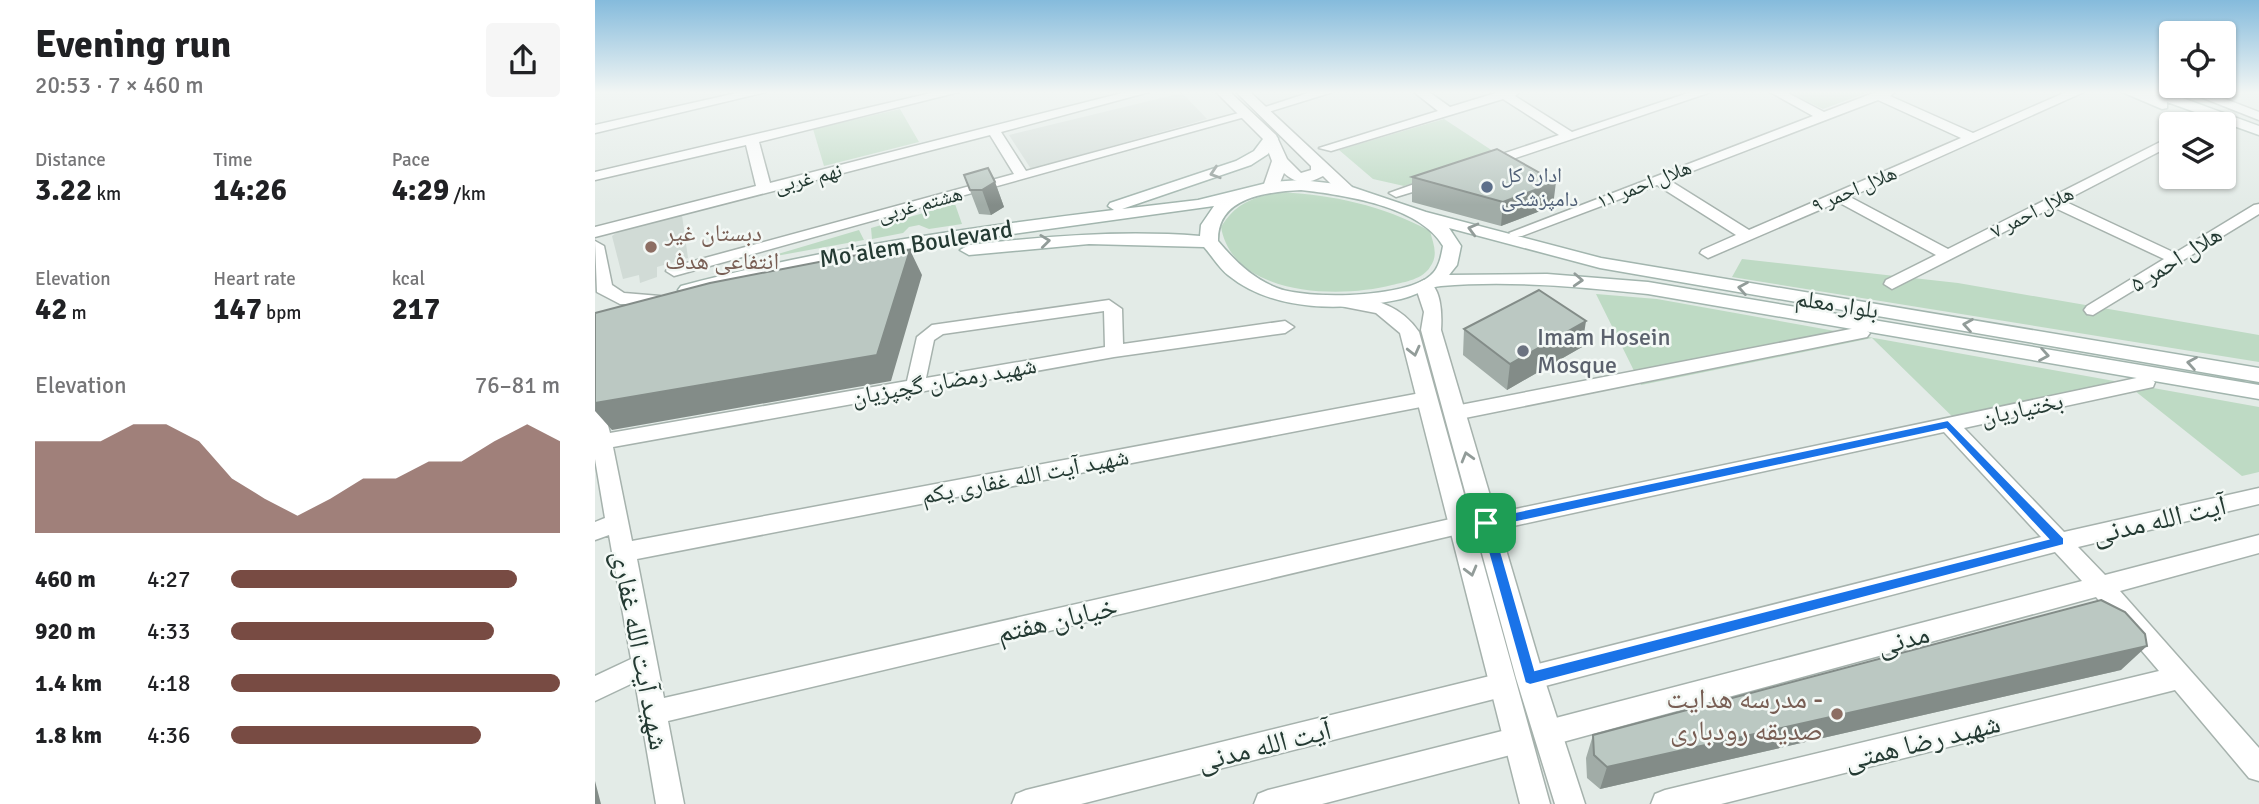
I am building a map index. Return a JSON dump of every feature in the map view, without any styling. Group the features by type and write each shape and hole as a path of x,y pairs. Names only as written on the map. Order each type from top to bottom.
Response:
{"main road":[{"path":"1262,130 1271,138 1280,161 1296,176 1306,179 1319,172 1323,155"},
{"path":"1288,130 1323,155 1346,190"},
{"path":"2236,132 2259,141"},
{"path":"1071,221 1241,164 1267,148 1271,138"},
{"path":"1271,187 1280,161"},
{"name":"Mo'alem Boulevard","path":"604,302 620,298 653,300 735,276 846,252 1158,210 1243,195 1271,187 1301,186 1346,190"},
{"name":"بلوار معلم","path":"1346,190 1420,215 1551,250 1652,273 2256,388"},
{"path":"1243,195 1221,208 1209,225 1209,243 1234,271 1270,292 1294,298 1368,304 1387,310 1401,319 1409,332 1501,685 1535,804"},
{"path":"1158,210 1190,221 1183,232 1167,238"},
{"path":"1420,215 1441,228 1452,246 1448,265 1430,283 1433,312 1431,330 1530,678 1570,804"},
{"name":"Mo'alem Boulevard","path":"633,319 738,287 842,265 1070,238 1167,238 1209,243"},
{"path":"595,246 604,302"},
{"path":"1547,279 1530,273 1524,261 1533,252 1551,250"},
{"name":"بلوار معلم","path":"1347,302 1400,294 1430,283 1547,279 1649,288 2256,388"},
{"path":"1401,319 1403,310 1414,306 1433,312"}],"street":[{"path":"595,176 796,130"},
{"path":"993,130 1022,176"},
{"name":"نهم غربی","path":"595,232 993,130"},
{"name":"هشتم غربی","path":"674,271 1193,130"},
{"path":"1323,155 1397,130"},
{"path":"1560,130 1571,137"},
{"path":"1471,169 1593,130"},
{"name":"هلال احمر ۱۱","path":"1517,233 1790,130"},
{"path":"1956,130 1973,138"},
{"name":"هلال احمر ۹","path":"1708,253 1992,130"},
{"path":"752,140 764,189"},
{"name":"هلال احمر ۷","path":"1892,284 2159,147"},
{"path":"1396,194 1445,177"},
{"path":"1657,179 1747,235"},
{"path":"1838,196 1947,255"},
{"path":"2051,201 2176,259"},
{"name":"هلال احمر ۵","path":"2093,310 2259,208"},
{"path":"915,386 926,337 938,329 1109,305 1113,309 1114,351"},
{"name":"شهید رمضان گچپزیان","path":"604,441 1114,351 1285,327"},
{"path":"1455,413 1861,332"},
{"name":"بختیاریان","path":"1486,523 2146,382"},
{"name":"شهید آیت الله غفاری یکم","path":"624,552 1426,399"},
{"name":"شهید آیت الله غفاری","path":"595,415 604,441 605,527 624,552 670,804"},
{"path":"1948,425 2101,586 2257,764"},
{"name":"آیت الله مدنی","path":"1530,678 2059,542 2259,496"},
{"name":"خیابان هفتم","path":"655,712 1459,526"},
{"name":"مدنی","path":"1548,733 2259,544"},
{"path":"595,689 646,664"},
{"name":"شهید رضا همتی","path":"1665,804 2180,677"},
{"name":"آیت الله مدنی","path":"1026,804 1501,685"},
{"path":"1268,804 1518,740"}],"shaded area":[{"path":"1032,130 1170,130 1031,169 1009,135"},
{"name":"دبستان غیر انتفاعی هدف","path":"682,215 688,258 657,267 657,277 640,283 639,275 623,279 612,236 622,229"}],"green space":[{"path":"813,130 912,130 919,142 824,166"},
{"path":"1408,130 1460,130 1499,155 1404,186 1373,179 1339,150"},
{"path":"1280,192 1357,203 1412,222 1430,231 1435,249 1433,262 1427,271 1413,279 1344,292 1291,287 1266,279 1245,267 1230,250 1221,227 1233,212 1246,202"},
{"path":"955,204 962,224 929,229 919,225 909,227 903,233 872,239 871,228"},
{"path":"859,230 864,240 776,256 707,275"},
{"path":"1742,259 1958,283 2259,335 2259,362 1732,277"},
{"path":"1596,294 1657,299 2259,407 2259,472 2242,476 2130,387 1963,427 1872,338 1641,385"}],"building":[{"path":"1497,149 1556,182 1503,202 1412,177"},
{"path":"988,168 995,182 982,190 970,190 964,175"},
{"path":"910,250 877,355 595,403 595,313 710,283 850,256"},
{"path":"1539,290 1586,321 1510,364 1464,329"},
{"path":"2101,600 2125,612 2145,634 2147,646 1607,767 1594,755 1593,735"}],"place":[{"name":"اداره کل دامپزشکی","path":"1487,187"},
{"name":"دبستان غیر انتفاعی هدف","path":"651,247"},
{"name":"Imam Hosein Mosque","path":"1523,351"},
{"name":"مدرسه هدایت - صدیقه رودباری","path":"1837,714"}],"route":[{"path":"1948,425 2059,542 1530,678 1486,523 1948,425"}]}
